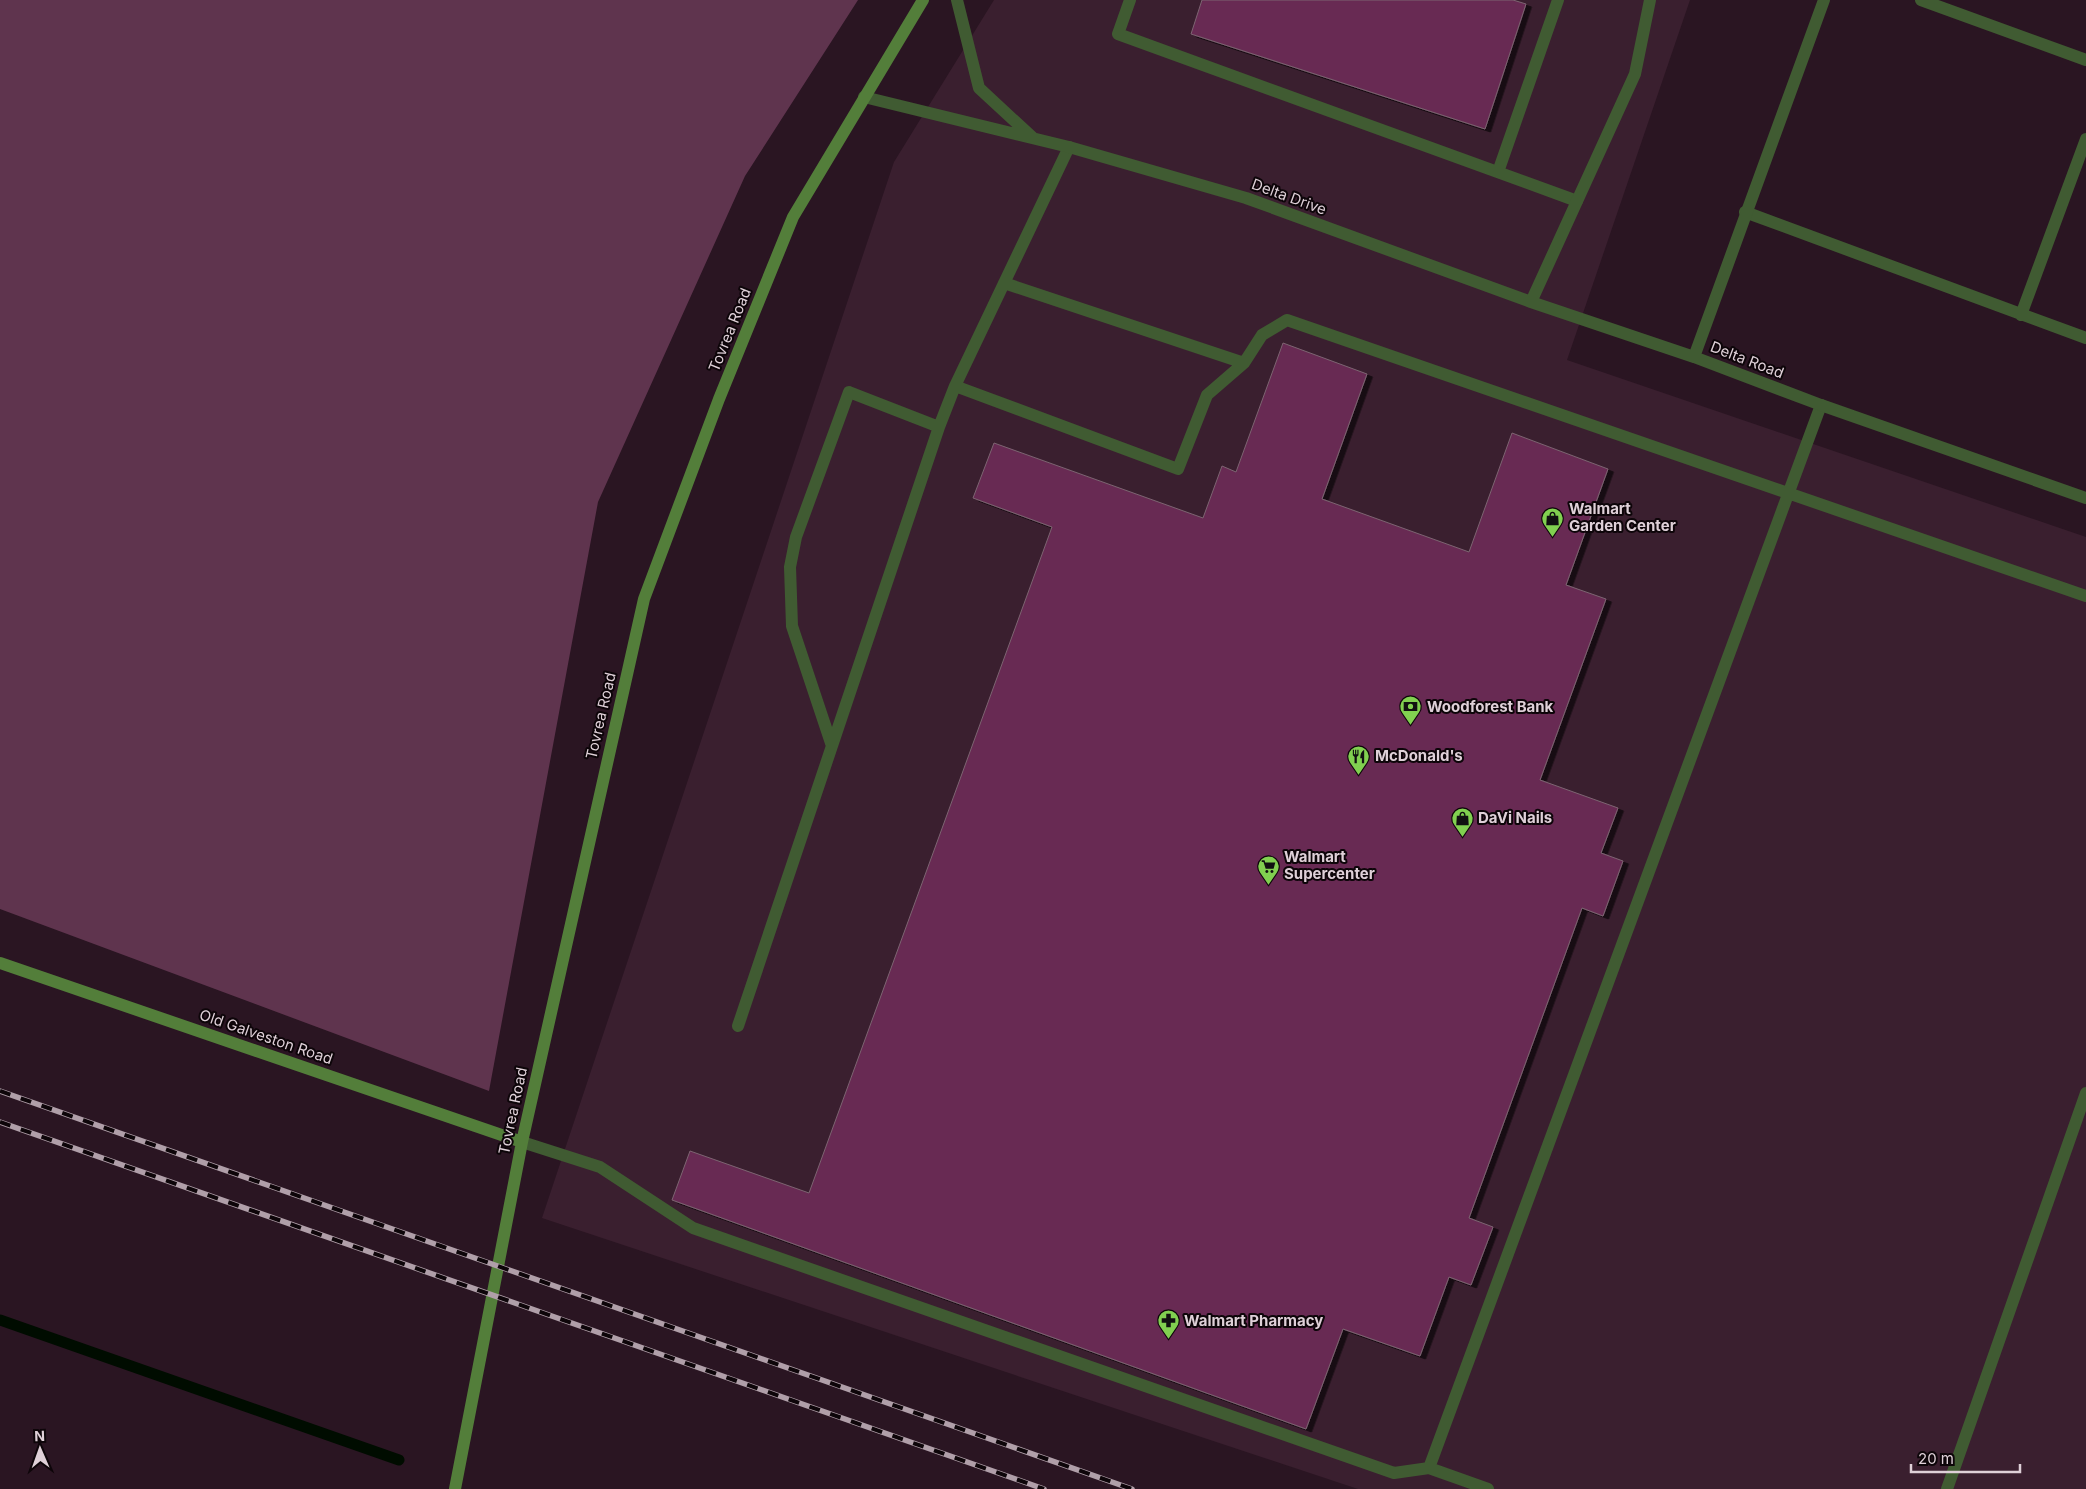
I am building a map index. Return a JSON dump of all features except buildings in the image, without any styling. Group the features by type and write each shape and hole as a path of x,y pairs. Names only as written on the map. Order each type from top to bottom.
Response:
{"street":[{"name":"Tovrea Road","path":"455,1489 522,1142 644,599 719,399 794,217 922,0"},
{"path":"957,0 979,88 1034,139"},
{"path":"1130,0 1118,34 1578,201"},
{"path":"1498,172 1558,0"},
{"path":"1532,302 1635,74 1650,0"},
{"path":"1921,0 2086,60"},
{"name":"Delta Road","path":"1826,1 1745,212 1694,357 1821,405 2086,498"},
{"name":"Delta Drive","path":"864,97 1069,148 1246,198 1532,302 1694,357"},
{"path":"2021,315 2086,139"},
{"path":"738,1026 939,427 955,386 1069,148"},
{"path":"1745,212 2086,338"},
{"path":"1004,283 1244,363"},
{"path":"955,386 1178,469 1208,395 1244,363 1262,335 1286,320 2086,596"},
{"path":"832,746 792,626 790,567 796,537 849,392 939,427"},
{"path":"1429,1468 1821,405"},
{"name":"Old Galveston Road","path":"0,963 522,1142"},
{"path":"1947,1489 2086,1092"},
{"path":"522,1142 600,1167 693,1228 1394,1473 1429,1468 1488,1489"}],"shaded area":[{"path":"0,0 858,0 745,176 598,502 489,1091 0,909"},
{"path":"994,0 1690,0 1567,360 2086,537 2086,1489 1358,1489 542,1218 894,162"}],"waterway":[{"path":"0,1320 399,1460"}],"railway":[{"path":"0,1091 1132,1489"},
{"path":"0,1122 1044,1489"}],"place":[{"name":"Walmart Garden Center","path":"1553,537"},
{"name":"Woodforest Bank","path":"1411,726"},
{"name":"McDonald's","path":"1359,775"},
{"name":"DaVi Nails","path":"1462,837"},
{"name":"Walmart Supercenter","path":"1268,885"},
{"name":"Walmart Pharmacy","path":"1168,1340"}]}
